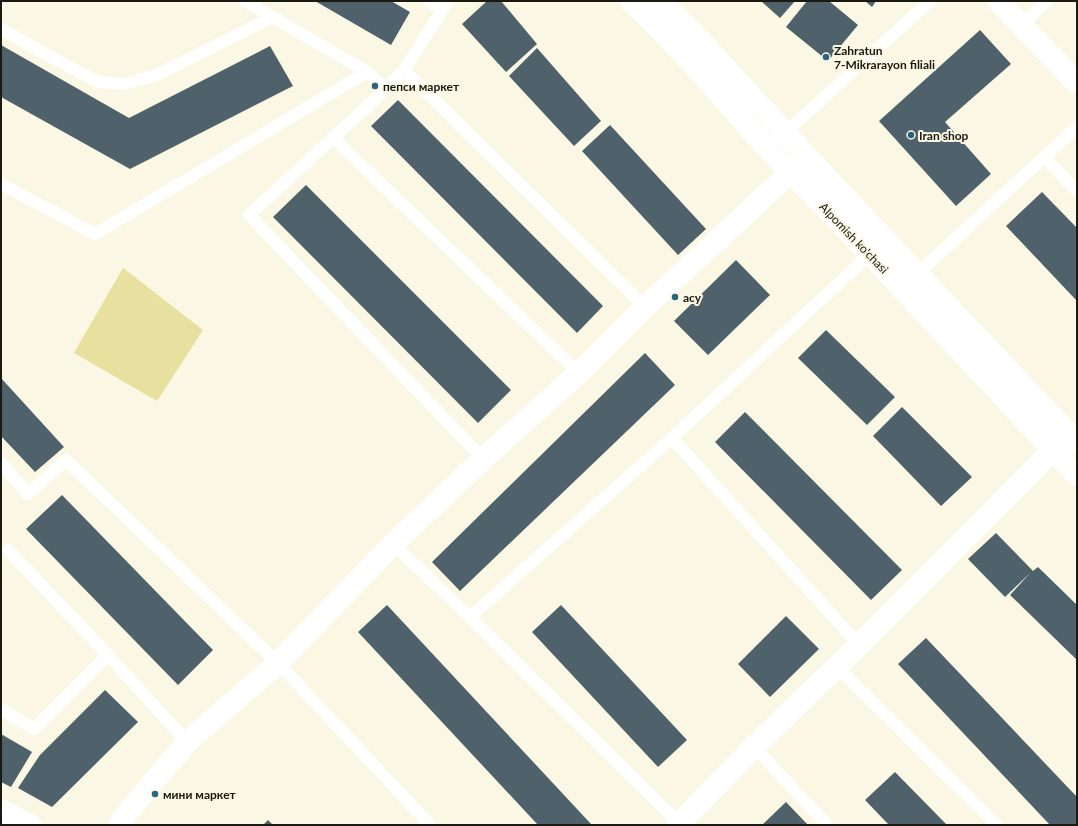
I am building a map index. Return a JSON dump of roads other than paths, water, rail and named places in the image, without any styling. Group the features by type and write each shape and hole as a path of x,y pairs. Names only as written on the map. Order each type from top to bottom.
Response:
{"street":[{"name":"Alpomish ko'chasi","path":"631,1 693,64 768,149 870,254 1077,474"},
{"path":"660,1 693,33 1070,436 1053,450 837,667 754,747 679,824"},
{"path":"998,1 1077,83"},
{"path":"119,825 128,812 187,742 278,663 393,544 483,459 579,373 645,307 791,172 809,158"},
{"path":"1,810 30,825"}],"lane":[{"path":"246,1 367,72 386,89"},
{"path":"429,1 445,5 404,70 386,89 333,138 248,214 483,459"},
{"path":"768,149 930,1"},
{"path":"1021,25 1047,1"},
{"path":"1,29 99,82 124,84 157,75 273,17"},
{"path":"404,70 645,307"},
{"path":"1,184 95,234 367,72"},
{"path":"917,274 1077,127"},
{"path":"333,138 579,373"},
{"path":"1044,157 1077,191"},
{"path":"470,617 672,438 870,254"},
{"path":"672,438 859,645"},
{"path":"1,463 28,494 66,460 278,663 430,825"},
{"path":"393,544 470,617 679,824"},
{"path":"8,550 108,655 187,742"},
{"path":"1,709 34,729 108,655"},
{"path":"837,667 996,825"},
{"path":"754,747 827,825"}],"place":[{"name":"Zahratun 7-Mikrarayon filiali","path":"826,57"},
{"name":"пепси маркет","path":"375,86"},
{"name":"Iran shop","path":"911,135"},
{"name":"асу","path":"675,297"},
{"name":"мини маркет","path":"155,794"}]}
